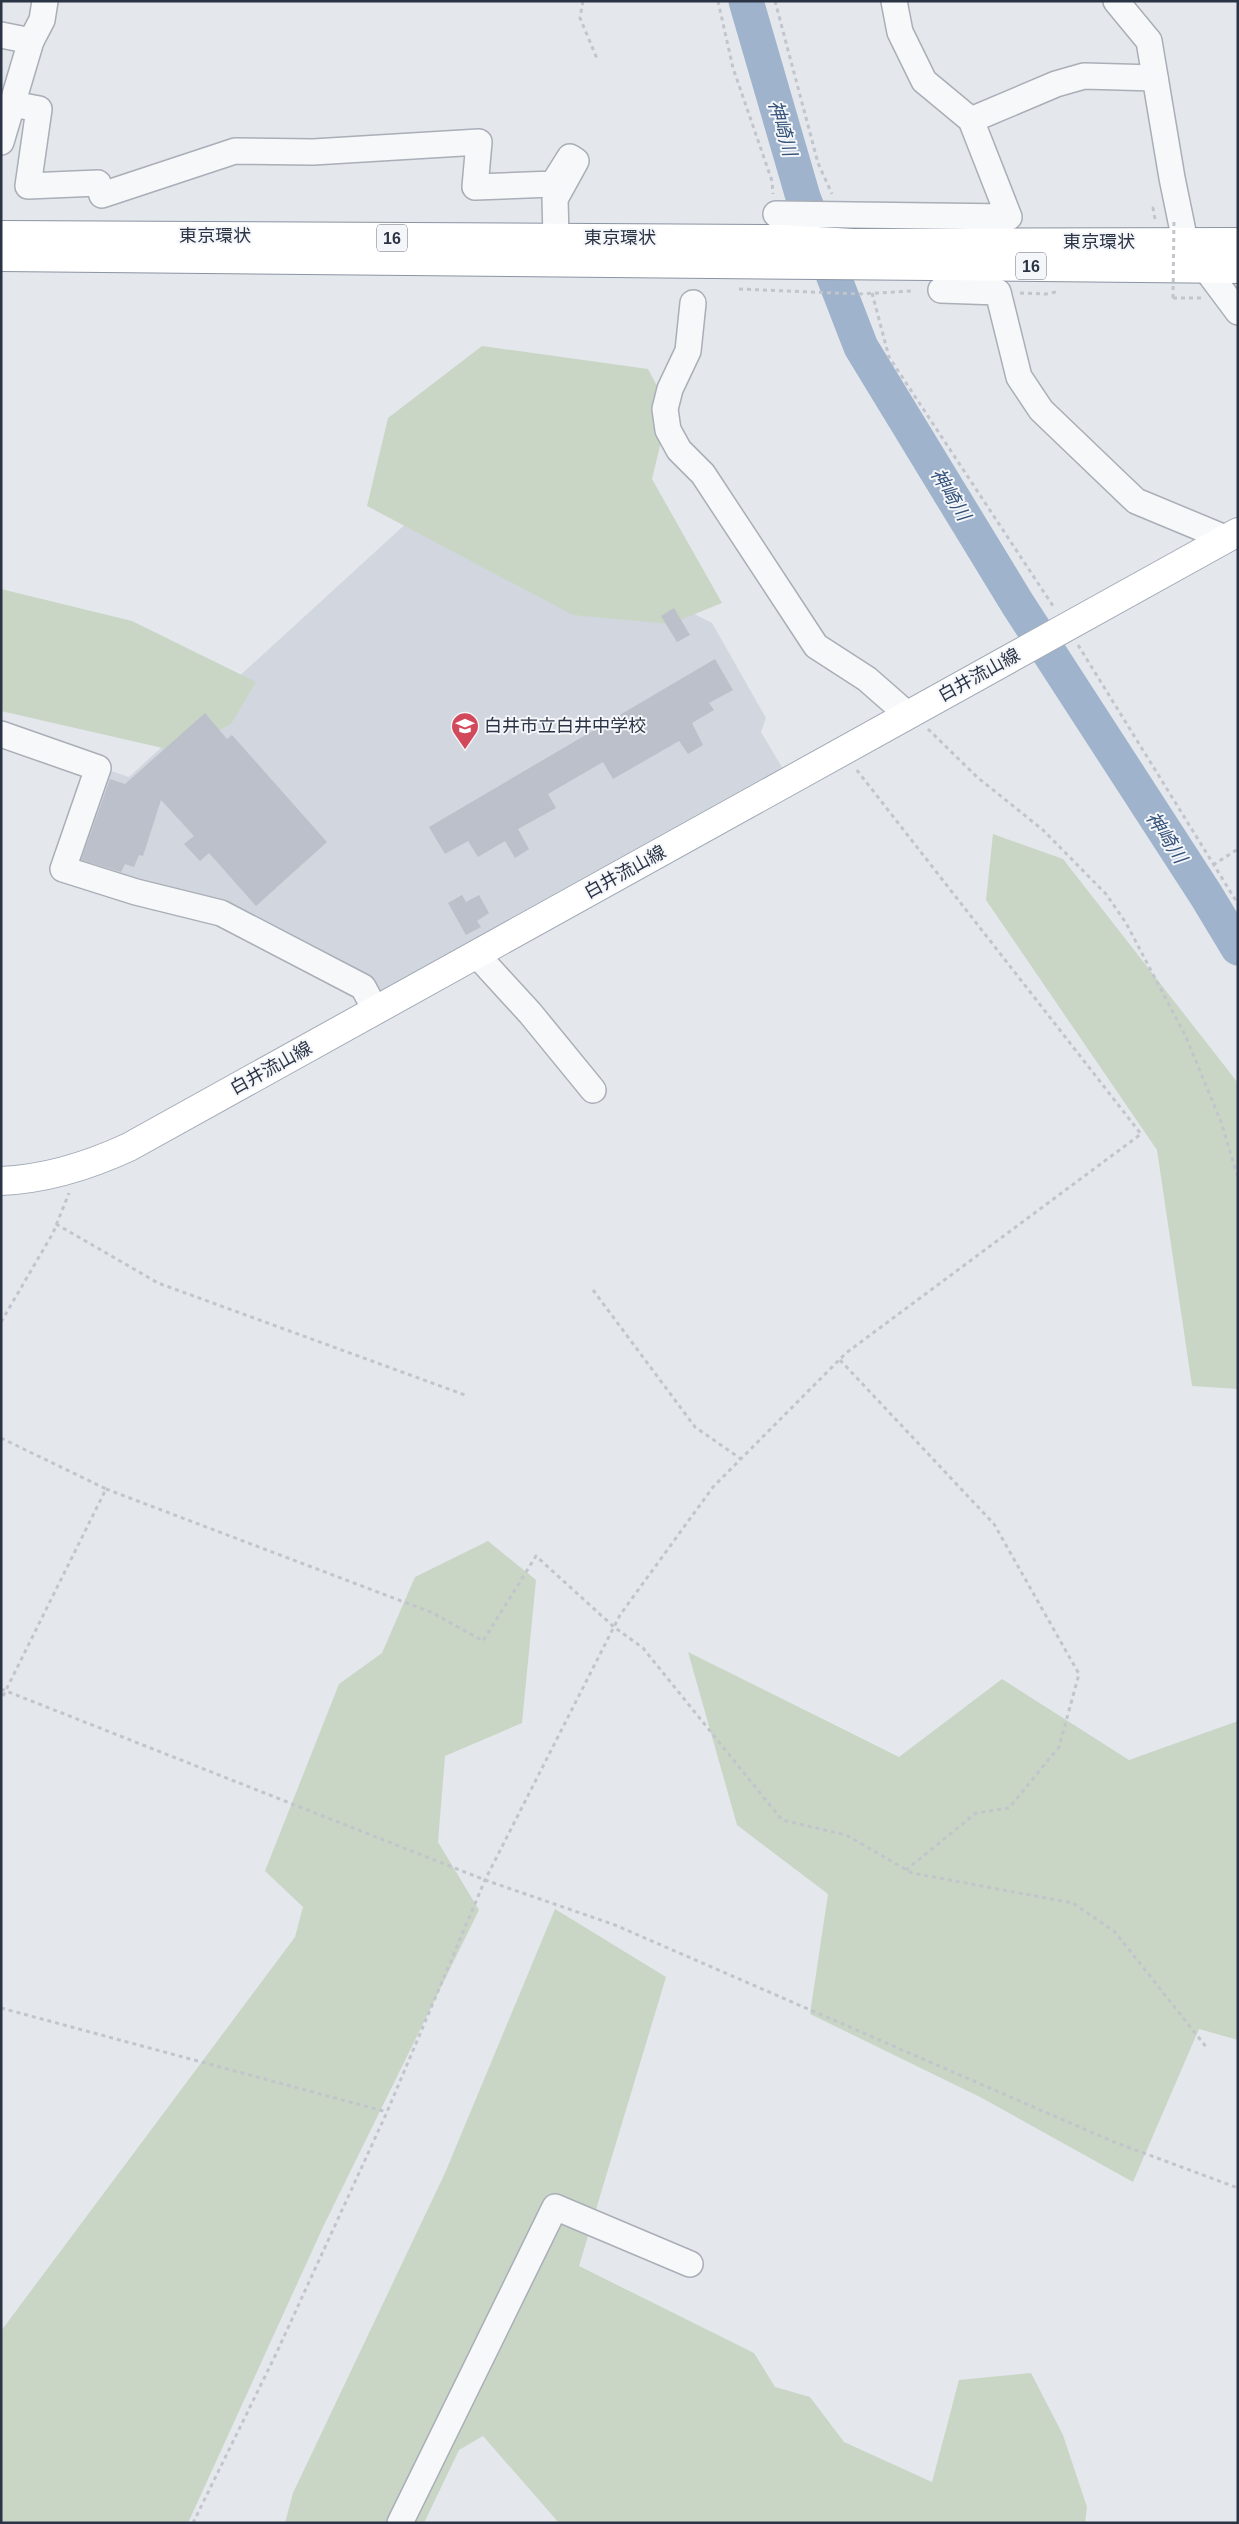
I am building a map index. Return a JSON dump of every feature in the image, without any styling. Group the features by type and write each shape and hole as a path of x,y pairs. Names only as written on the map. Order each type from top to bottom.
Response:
{"main road":[{"name":"東京環状","path":"855,254 1180,230 1238,242"},
{"name":"東京環状","path":"1,235 783,239 855,254 1238,269"},
{"name":"東京環状","path":"1,257 783,239"},
{"name":"白井流山線","path":"1,1181 26,1180 80,1167 129,1147 842,750 1233,535"}],"street":[{"path":"1,142 31,41 42,20 45,1"},
{"path":"783,239 841,215 1009,217 971,120 924,81 900,32 894,1"},
{"path":"1116,1 1149,41 1180,230 1204,269 1238,312"},
{"path":"1,35 31,41"},
{"path":"971,120 1056,84 1084,76 1155,78"},
{"path":"12,104 39,109 28,186 98,183 102,195 235,151 313,152 479,142 475,187 553,184 570,157 576,162 556,199 556,238"},
{"path":"941,290 998,292 1019,377 1041,410 1136,501 1233,535"},
{"path":"693,303 688,351 670,389 665,409 668,430 680,450 703,474 816,646 867,679 909,714"},
{"path":"1,734 98,768 63,869 136,892 221,912 363,987 376,1010"},
{"path":"476,954 530,1013 593,1090"},
{"path":"400,2523 555,2206 690,2264"}],"path":[{"path":"583,1 580,18 598,61"},
{"path":"718,1 733,68 772,181 783,239"},
{"path":"775,1 818,162 841,215"},
{"path":"1180,230 1173,298 1202,298"},
{"path":"804,293 872,294 941,290"},
{"path":"872,294 889,356 1066,626 1238,904"},
{"path":"909,714 977,777 1043,830 1106,894 1126,923 1186,1037 1221,1122 1238,1178"},
{"path":"193,2523 276,2354 387,2112 485,1880 620,1615 713,1487 840,1360 1141,1134 842,750"},
{"path":"1213,865 1238,849"},
{"path":"1,1322 56,1224 80,1167"},
{"path":"56,1224 158,1283 465,1395"},
{"path":"593,1290 695,1427 741,1459"},
{"path":"840,1360 994,1524 1079,1674 1059,1746 1009,1808 976,1813 906,1870"},
{"path":"1,1438 106,1489 433,1614 483,1641 536,1556 614,1627 643,1648 782,1820 846,1835 912,1873 1073,1903 1115,1932 1208,2048"},
{"path":"1,1700 106,1489"},
{"path":"1,1689 485,1880 615,1925 1114,2142 1238,2188"},
{"path":"1,2008 387,2112"}],"shaded area":[{"name":"白井市立白井中学校","path":"446,487 712,623 766,718 761,732 783,769 377,994 368,983 71,864 105,769 129,777"}],"green space":[{"path":"482,346 648,369 669,409 652,479 722,603 670,624 573,615 367,506 388,418"},
{"path":"1,589 132,621 256,682 231,724 180,752 1,711"},
{"path":"993,834 1063,859 1238,1083 1238,1389 1192,1386 1157,1150 986,900"},
{"path":"488,1541 536,1580 522,1723 445,1756 438,1842 479,1910 323,2227 188,2523 1,2523 1,2331 295,1937 303,1907 265,1871 339,1684 382,1653 415,1577"},
{"path":"688,1652 899,1757 1002,1679 1129,1760 1238,1721 1238,2040 1199,2029 1133,2182 980,2097 810,2014 828,1894 737,1825"},
{"path":"555,1909 666,1977 579,2266 754,2353 775,2387 810,2397 844,2442 932,2482 959,2380 1031,2373 1063,2435 1087,2507 1085,2523 559,2523 483,2436 459,2450 424,2523 285,2523 293,2493 445,2173"}],"building":[{"path":"674,608 690,635 677,642 661,616"},
{"path":"715,659 733,690 709,703 714,710 692,723 703,745 688,754 679,741 613,779 603,762 548,794 556,808 518,829 529,849 515,858 505,841 478,857 468,841 445,854 429,827"},
{"path":"205,713 227,739 232,735 327,842 256,906 209,853 200,861 184,844 194,836 161,800 143,856 139,855 134,867 125,864 121,872 81,860 110,779 125,784"},
{"path":"462,895 466,902 479,895 489,913 477,921 481,927 466,935 448,903"}],"waterway":[{"name":"神崎川","path":"746,1 803,197 861,347 1017,603 1206,895 1238,948"}],"place":[{"name":"白井市立白井中学校","path":"465,750"}]}
